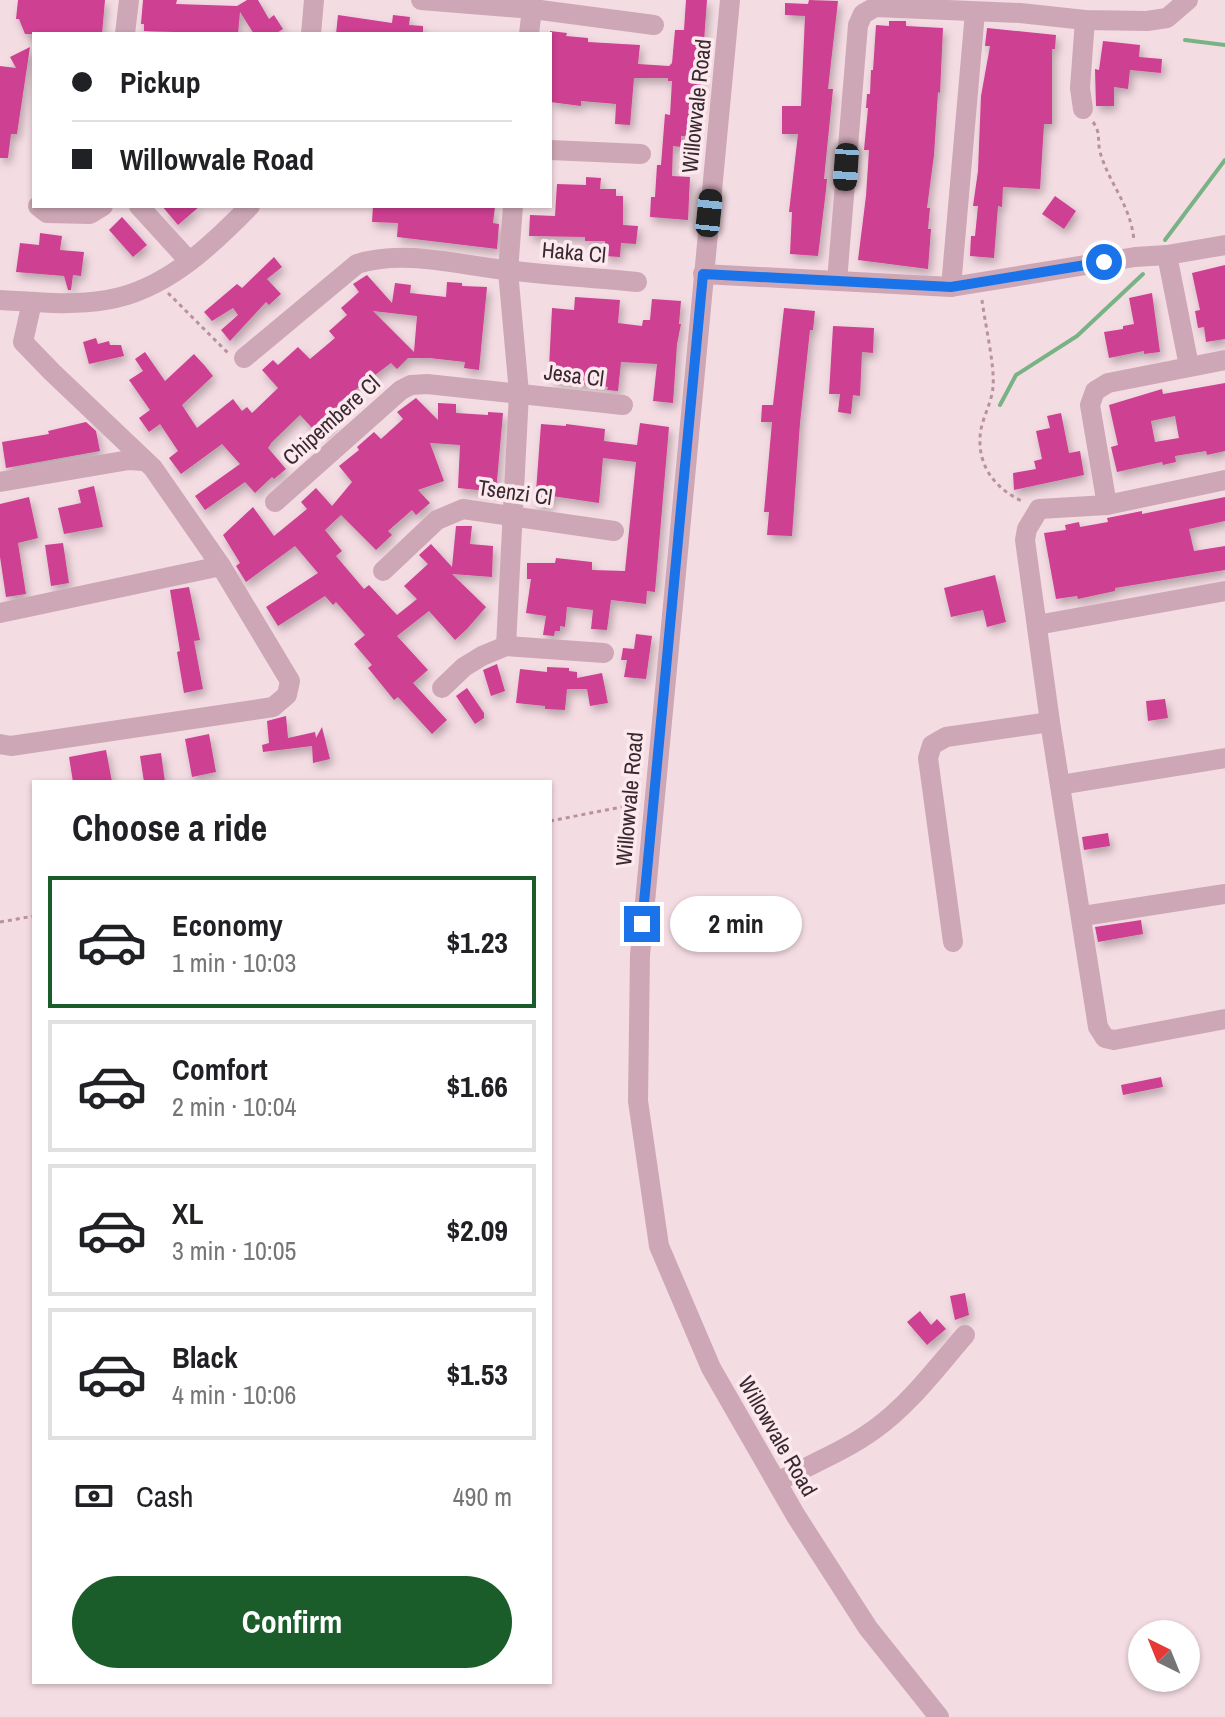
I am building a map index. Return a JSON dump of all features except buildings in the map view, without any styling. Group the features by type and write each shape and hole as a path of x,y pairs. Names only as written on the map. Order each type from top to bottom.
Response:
{"street":[{"path":"125,32 129,0"},
{"path":"311,32 314,0"},
{"path":"421,0 533,5 654,25"},
{"name":"Willowvale Road","path":"730,0 640,955 638,1101 659,1246 711,1368 848,1599 939,1717"},
{"path":"837,281 858,25 863,14 875,7 975,12 1021,7 1085,20 1147,21 1167,18 1188,0"},
{"path":"529,32 533,5"},
{"path":"951,287 975,12"},
{"path":"1083,109 1080,88 1085,20"},
{"path":"552,150 641,154"},
{"path":"41,208 47,213 90,214 100,208"},
{"path":"141,208 189,261"},
{"path":"0,300 59,303 107,300 147,288 189,261 248,208"},
{"path":"506,646 519,393 508,271 513,208"},
{"path":"703,274 951,287 1225,245"},
{"path":"1167,255 1189,366"},
{"name":"Haka Cl","path":"244,358 357,264 393,257 637,282"},
{"path":"0,744 11,746 273,707 287,695 290,681 221,566 153,468 23,342 32,302"},
{"path":"1107,505 1090,405 1095,391 1108,383 1225,360"},
{"name":"Chipembere Cl","path":"275,502 401,390 411,385 519,393"},
{"name":"Jesa Cl","path":"519,393 623,405"},
{"path":"0,482 129,460 143,461"},
{"path":"1225,480 1107,505 1039,509 1027,529 1025,540 1098,1027 1105,1038 1114,1040 1225,1019"},
{"name":"Tsenzi Cl","path":"383,571 437,520 463,509 614,531"},
{"path":"0,613 221,566"},
{"path":"1037,625 1225,591"},
{"path":"442,688 473,662 506,646 604,653"},
{"path":"953,942 928,758 932,745 946,737 1050,722"},
{"path":"1060,785 1225,758"},
{"path":"1083,916 1225,894"},
{"path":"777,1482 858,1441 877,1427 907,1400 965,1335"}],"path":[{"path":"1083,109 1100,131 1100,150 1132,220 1135,257"},
{"path":"157,282 229,354 244,358"},
{"path":"979,283 993,387 980,431 982,460 989,477 1006,494 1039,509"},
{"path":"552,821 653,802"},
{"path":"0,922 32,916"}],"waterway":[{"path":"1185,40 1225,45"},
{"path":"1165,240 1225,160"},
{"path":"1000,405 1016,375 1077,336 1143,274"}],"route":[{"path":"642,924 703,274 951,287 1104,262"}]}
